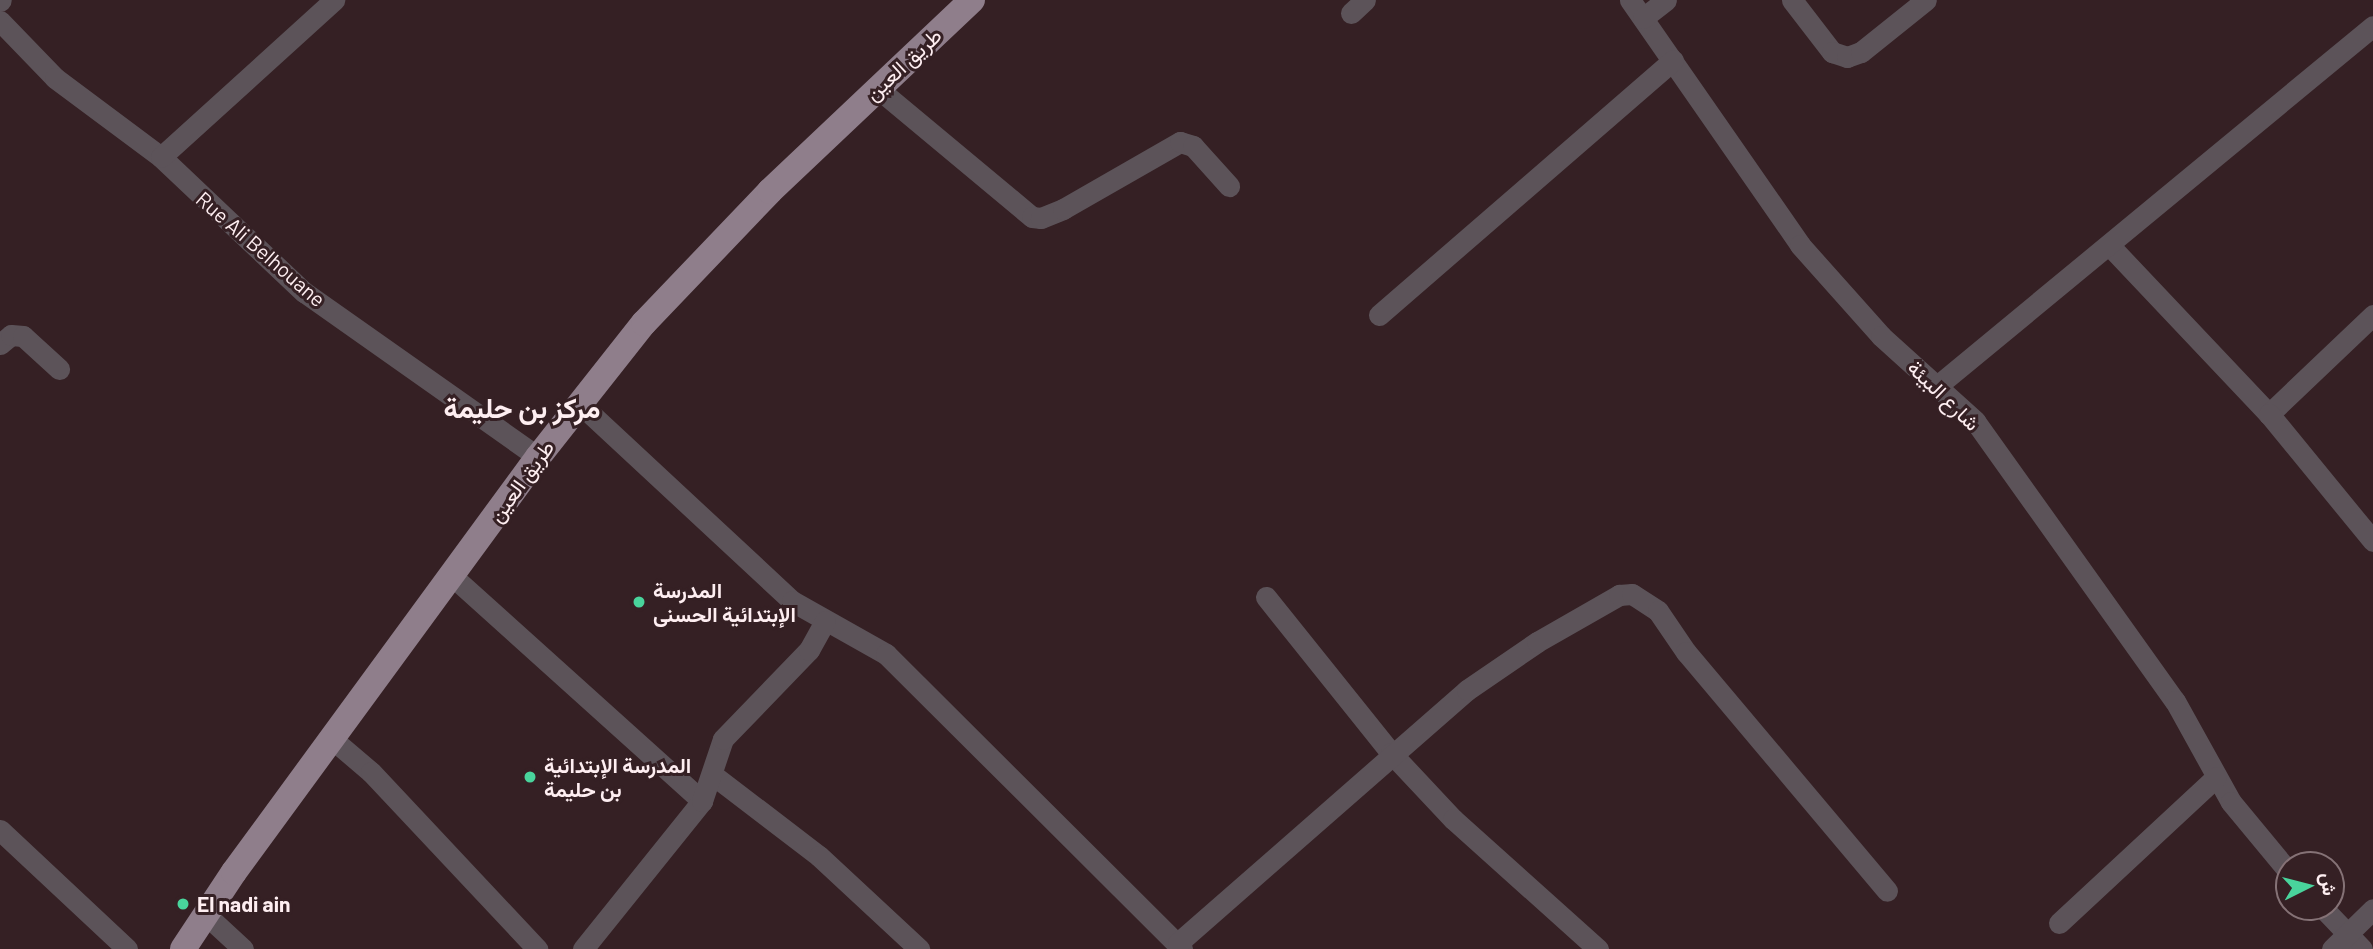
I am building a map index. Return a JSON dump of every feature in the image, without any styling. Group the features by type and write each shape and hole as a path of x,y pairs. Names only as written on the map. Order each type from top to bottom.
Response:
{"main road":[{"name":"طريق العين","path":"183,949 204,913 579,403 700,261 876,87 972,0"}],"street":[{"path":"161,157 334,0"},
{"name":"شارع البيئة","path":"1630,0 1800,245 1881,336 1975,421 2175,701 2216,777 2275,854"},
{"path":"1643,18 1666,0"},
{"path":"1792,0 1832,52 1847,57 1861,52 1926,0"},
{"name":"Rue Ali Belhouane","path":"0,21 55,78 161,157 223,221 304,292 538,457"},
{"path":"1937,386 2373,26"},
{"path":"1378,314 1673,60"},
{"path":"876,87 1032,217 1041,218 1063,209 1180,142 1193,146 1229,186"},
{"path":"2109,245 2269,414 2373,541"},
{"path":"2269,414 2373,315"},
{"path":"0,344 11,335 23,336 59,369"},
{"path":"579,403 734,550 792,601 886,654 1180,946 1391,753 1510,660 1619,595 1632,594 1658,611 1686,652 1887,891"},
{"path":"451,575 702,801"},
{"path":"1266,597 1391,753 1453,819 1598,949"},
{"path":"583,949 702,801 723,739 809,650 825,621"},
{"path":"331,738 371,772 537,949"},
{"path":"713,775 819,856 919,949"},
{"path":"2059,923 2216,777"},
{"path":"2,836 127,949"},
{"path":"2332,949 2346,932 2373,909"},
{"path":"204,913 243,949"},
{"path":"2335,921 2362,949"}],"place":[{"name":"المدرسة الإبتدائية الحسنى","path":"639,602"},
{"name":"المدرسة الإبتدائية بن حليمة","path":"530,777"},
{"name":"El nadi ain","path":"183,904"}],"district":[{"name":"مركز بن حليمة","path":"522,407"}]}
